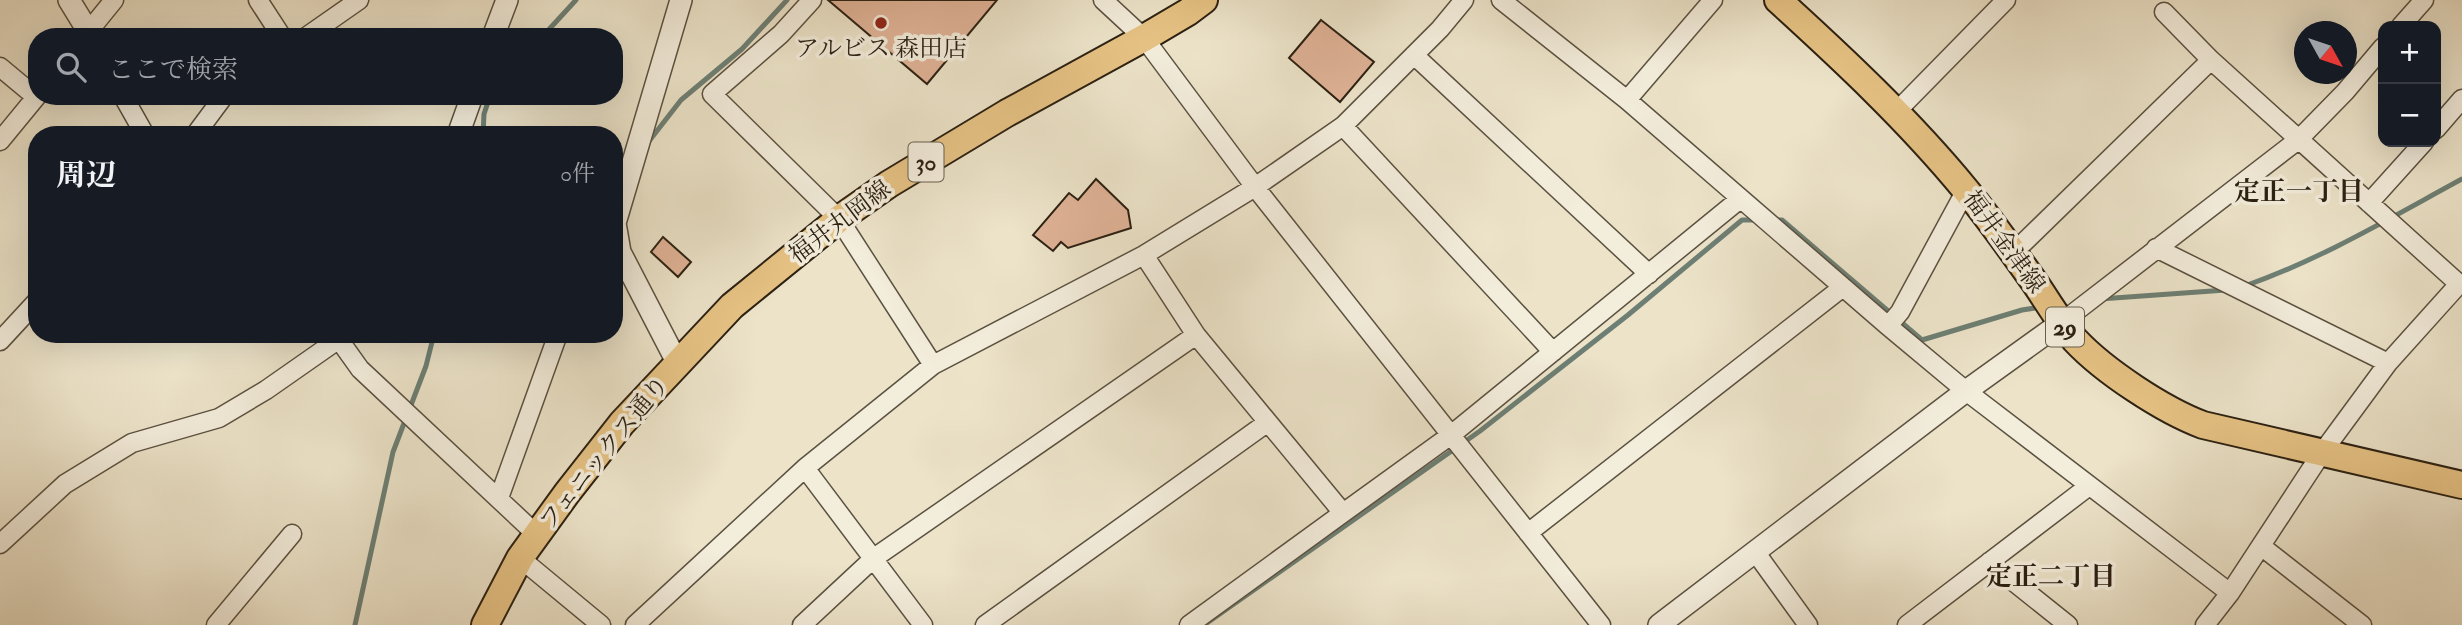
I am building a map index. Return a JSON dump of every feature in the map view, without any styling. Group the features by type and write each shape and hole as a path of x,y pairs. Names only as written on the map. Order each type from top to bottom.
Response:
{"main road":[{"name":"福井丸岡線","path":"678,364 732,306 839,219 889,184 1007,113 1144,38 1204,0"},
{"name":"福井金津線","path":"1778,0 1896,112 1966,190 2075,340 2167,410 2203,425 2321,454 2460,482"},
{"name":"フェニックス通り","path":"485,625 520,558 537,535 622,423 678,364"}],"street":[{"path":"69,0 84,28"},
{"path":"93,28 114,0"},
{"path":"258,0 276,28"},
{"path":"319,28 359,0"},
{"path":"496,28 507,0"},
{"name":"フェニックス通り","path":"623,196 681,0"},
{"path":"812,0 781,34 712,94 839,219 933,365"},
{"path":"1103,0 1144,38 1255,187 1601,625"},
{"path":"635,625 805,468 933,365 1144,255 1255,187 1343,127 1464,0"},
{"path":"1501,0 1627,100 1966,391 2230,593"},
{"path":"1627,100 1713,0"},
{"path":"1896,112 2006,0"},
{"path":"2405,21 2424,0"},
{"path":"2164,12 2211,60 2298,140 2461,283 2388,363 2321,454 2262,546 2205,625"},
{"path":"1659,625 1966,391 2062,322 2298,140 2345,92 2378,53"},
{"path":"1413,55 1649,274"},
{"path":"2013,253 2211,60"},
{"path":"0,67 28,90"},
{"path":"2441,123 2462,99"},
{"path":"0,141 30,105"},
{"path":"128,105 140,126"},
{"path":"202,126 217,105"},
{"path":"461,126 469,105"},
{"path":"1343,127 1553,352"},
{"path":"2369,203 2419,147"},
{"path":"1888,326 1900,312 1966,190"},
{"path":"1189,625 1210,619 1343,513 1451,435 1740,199"},
{"path":"2156,248 2388,363"},
{"path":"1144,255 1196,335 1343,513"},
{"name":"フェニックス通り","path":"623,264 678,364"},
{"path":"1528,533 1843,287"},
{"path":"0,341 28,311"},
{"path":"802,625 874,558 1196,335"},
{"path":"0,544 65,484 132,443 219,418 265,390 329,343"},
{"path":"341,343 360,369 537,535"},
{"path":"499,498 555,343"},
{"path":"985,625 1268,422"},
{"path":"805,468 923,625"},
{"path":"1907,625 2089,486"},
{"path":"216,625 292,534"},
{"path":"2262,546 2362,625"},
{"path":"1756,553 1808,625"},
{"path":"520,558 601,625"},
{"path":"1989,562 2068,625"}],"building":[{"path":"828,0 997,0 927,84"},
{"path":"1321,20 1374,62 1340,102 1289,58"},
{"path":"1096,179 1128,210 1131,228 1068,248 1061,242 1053,251 1033,235 1069,193 1078,200"},
{"path":"663,237 691,262 678,277 651,252"}],"waterway":[{"path":"550,28 576,0"},
{"path":"646,145 681,100 742,49 787,0"},
{"path":"483,126 487,105"},
{"path":"623,160 627,158"},
{"path":"2242,287 2327,251 2462,179"},
{"path":"1204,625 1480,431 1628,315 1742,220 1758,220"},
{"path":"1772,220 1782,220 1922,340 2022,310 2041,307"},
{"path":"2100,299 2226,290"},
{"path":"355,625 393,452 426,366 432,343"}],"place":[{"name":"アルビス 森田店","path":"881,23"}],"district":[{"name":"定正一丁目","path":"2299,192"},
{"name":"定正二丁目","path":"2051,577"}]}
